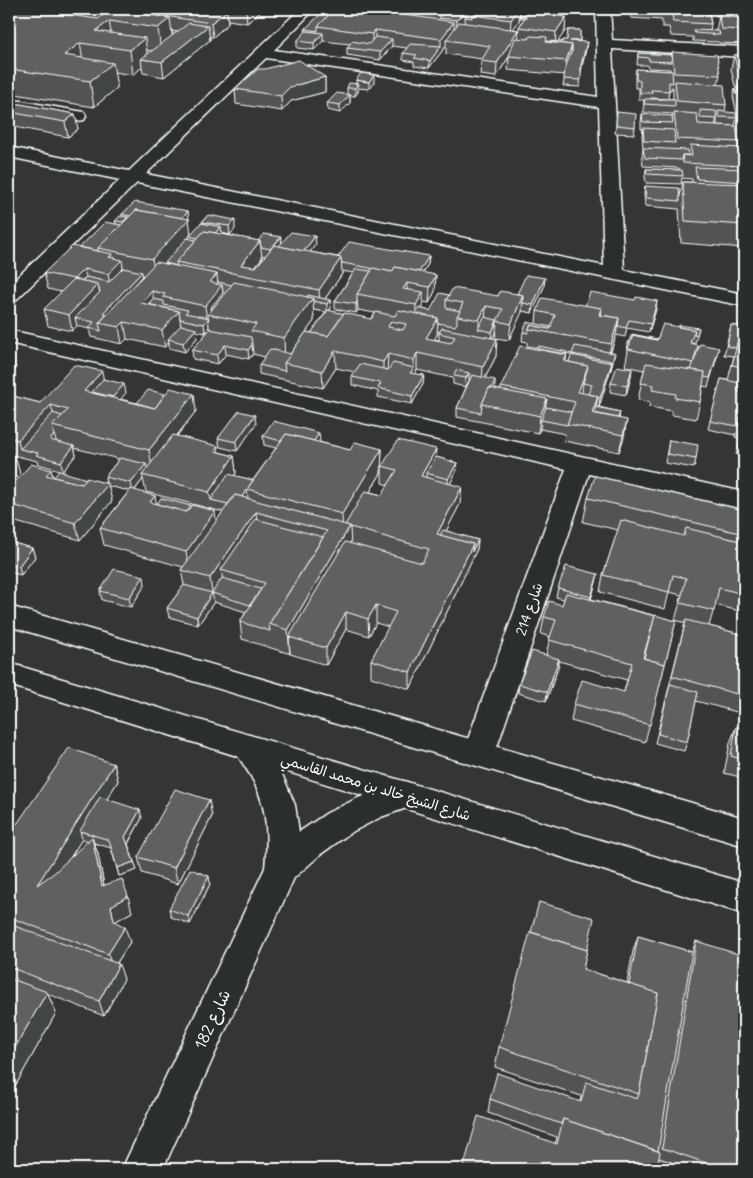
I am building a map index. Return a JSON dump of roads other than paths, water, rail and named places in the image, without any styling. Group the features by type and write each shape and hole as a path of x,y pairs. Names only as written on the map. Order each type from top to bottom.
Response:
{"street":[{"path":"9,296 308,9"},
{"path":"598,9 604,9 614,274"},
{"path":"605,44 744,52"},
{"path":"262,53 607,103"},
{"path":"9,104 78,116"},
{"path":"9,152 744,300"},
{"path":"9,337 744,501"},
{"name":"214 شارع","path":"479,754 580,464"},
{"path":"9,616 744,832"},
{"name":"شارع الشيخ خالد بن محمد القاسمي","path":"9,674 744,899"},
{"name":"شارع 182","path":"249,748 272,782 279,802 284,845 282,868"},
{"name":"شارع 182","path":"142,1169 282,868 298,851 337,822 381,802 404,795"}]}
